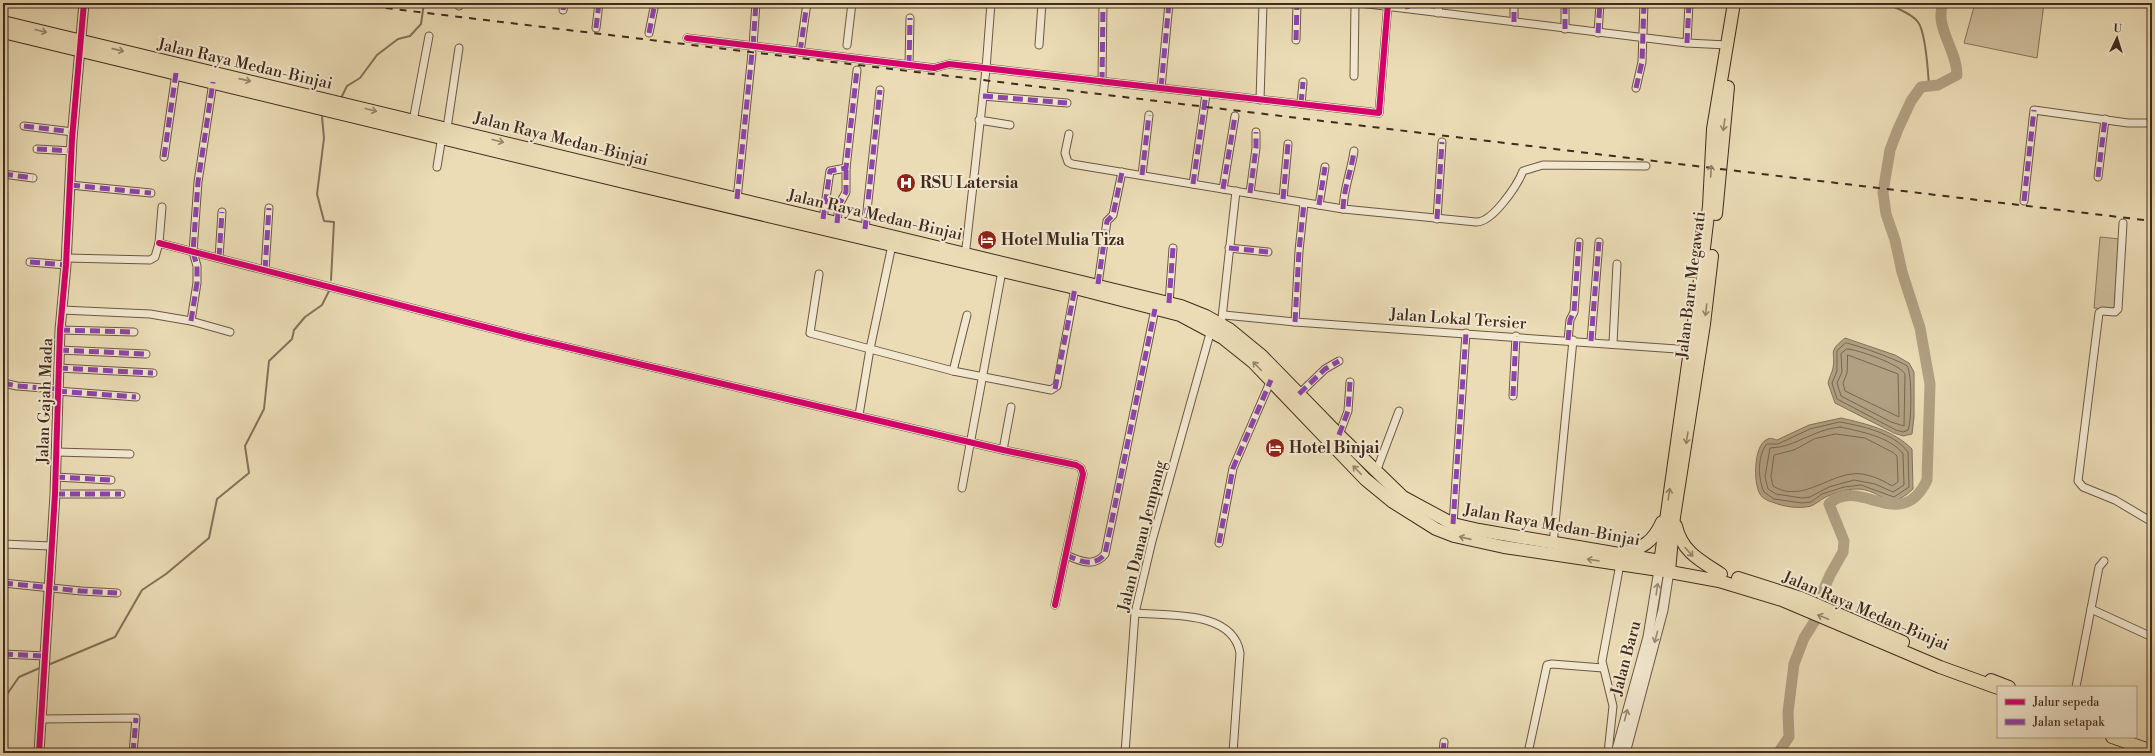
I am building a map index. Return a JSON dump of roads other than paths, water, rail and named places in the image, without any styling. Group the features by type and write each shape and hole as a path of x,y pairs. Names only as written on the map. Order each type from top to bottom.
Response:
{"main road":[{"name":"Jalan Baru Megawati","path":"1694,346 1709,206 1714,129 1734,3"},
{"name":"Jalan Baru Megawati","path":"1665,566 1670,515 1721,168 1722,139 1728,89 1741,3"},
{"name":"Jalan Raya Medan-Binjai","path":"3,22 176,73 444,132 865,229 965,257 1002,270 1180,315 1218,323 1253,362 1365,479 1393,502 1436,529 1454,536 1504,548 1621,559"},
{"name":"Jalan Raya Medan-Binjai","path":"3,32 80,45 414,121 444,132 628,183 892,245 965,257 1098,284 1169,303 1206,316 1230,329 1262,356 1339,435 1403,497 1453,524 1621,559 1721,574 1762,585 1800,603 2007,686"},
{"path":"1621,559 1651,540 1670,515"},
{"path":"1670,515 1678,536 1687,550 1694,557 1721,574"},
{"name":"Jalan Raya Medan-Binjai","path":"1665,566 1800,603"},
{"name":"Jalan Raya Medan-Binjai","path":"1849,622 1940,667 1997,688"},
{"path":"2115,738 2152,751"},
{"path":"2129,738 2152,746"}],"street":[{"name":"Jalan Gajah Mada","path":"38,753 55,494 60,330 66,262 73,132 84,3"},
{"path":"596,28 599,3"},
{"path":"649,33 654,3"},
{"path":"737,199 753,50 756,3"},
{"path":"800,52 807,3"},
{"path":"847,45 852,3"},
{"path":"965,257 979,120 986,69 991,3"},
{"path":"1039,45 1042,3"},
{"path":"1102,82 1103,3"},
{"path":"1161,88 1169,3"},
{"path":"1260,100 1263,3"},
{"path":"1296,40 1297,3"},
{"path":"1354,76 1355,3"},
{"path":"1360,3 1408,6 1438,13 1565,29 1727,46"},
{"path":"1438,3 1438,13"},
{"path":"1514,3 1514,22"},
{"path":"1565,3 1565,29"},
{"path":"1598,33 1600,3"},
{"path":"1636,88 1642,62 1644,3"},
{"path":"1687,43 1689,3"},
{"path":"687,38 753,50 800,52 934,68 949,64 1379,113 1388,5"},
{"path":"909,64 910,18"},
{"path":"414,121 429,36"},
{"path":"437,167 459,48"},
{"path":"837,223 839,205 846,192 846,168 857,70"},
{"path":"164,157 176,73"},
{"path":"191,321 197,266 193,252 198,182 213,82"},
{"path":"1302,104 1303,82"},
{"path":"865,229 880,90"},
{"path":"1193,184 1206,94"},
{"path":"983,96 1068,103"},
{"path":"2024,201 2034,110 2128,123 2152,123"},
{"path":"1142,175 1149,115"},
{"path":"1223,189 1235,116"},
{"path":"2098,177 2105,119"},
{"path":"979,120 1010,125"},
{"path":"24,126 73,132"},
{"path":"1250,193 1256,148 1256,132"},
{"path":"1069,134 1065,153 1068,162 1343,209 1437,219 1482,222 1501,203 1519,180 1523,171 1536,167 1646,166"},
{"path":"1437,219 1442,142"},
{"path":"1283,199 1288,144"},
{"path":"37,149 72,151"},
{"path":"1343,209 1345,185 1352,167 1354,151"},
{"path":"823,219 830,171 846,168"},
{"path":"1319,205 1325,168"},
{"path":"1098,284 1107,221 1113,215 1122,172"},
{"path":"3,174 33,178"},
{"path":"70,185 151,193"},
{"name":"Jalan Danau Jempang","path":"1125,753 1135,613 1152,541 1218,323 1236,191"},
{"path":"1295,322 1299,251 1304,203"},
{"path":"30,262 150,260 155,257 159,243 162,207"},
{"path":"265,270 269,208"},
{"path":"219,258 222,212"},
{"path":"2123,223 2118,309 2115,312 2102,311 2099,314 2078,481 2083,487 2115,500 2152,522"},
{"path":"1553,544 1571,340 1570,320 1574,312 1579,242"},
{"path":"1591,341 1599,242"},
{"path":"159,243 520,336 1003,450 1076,465 1081,468 1083,474 1055,605"},
{"path":"859,415 870,349 892,245"},
{"path":"1169,303 1173,248"},
{"path":"1229,248 1268,252"},
{"path":"1613,343 1617,264"},
{"path":"962,488 981,376 1002,270"},
{"path":"819,274 810,333 953,371 1051,390 1055,389 1075,288"},
{"path":"1066,555 1087,562 1101,559 1106,554 1155,308"},
{"path":"62,310 150,314 191,321 230,332"},
{"path":"953,371 967,316"},
{"name":"Jalan Lokal Tersier","path":"1218,323 1295,322 1613,343 1694,346"},
{"path":"60,330 134,332"},
{"path":"1453,524 1466,333"},
{"path":"1513,396 1516,336"},
{"path":"59,350 146,354"},
{"path":"1299,394 1326,369 1339,361"},
{"path":"58,368 153,373"},
{"path":"1219,543 1233,468 1270,380"},
{"path":"1339,435 1348,411 1350,382"},
{"path":"3,383 57,390 136,396"},
{"path":"1003,450 1011,407"},
{"path":"1376,472 1399,411"},
{"path":"56,452 130,454"},
{"path":"55,477 111,480"},
{"path":"55,494 121,494"},
{"path":"3,544 51,546"},
{"path":"1608,753 1613,706 1602,660 1621,559"},
{"path":"2076,686 2099,567 2104,561"},
{"name":"Jalan Baru","path":"1616,753 1648,637 1665,566"},
{"name":"Jalan Baru","path":"1625,753 1663,610 1665,566"},
{"path":"3,583 117,593"},
{"path":"2092,609 2152,637"},
{"path":"1135,613 1208,619 1226,629 1236,640 1240,653 1233,753"},
{"path":"3,654 45,659"},
{"path":"1528,753 1547,665 1552,664 1603,668"},
{"path":"41,719 136,718 134,753"},
{"path":"1443,753 1444,742"}],"water":[{"path":"1845,338 1895,355 1909,363 1914,372 1914,417 1912,434 1903,436 1894,433 1835,403 1828,383 1833,368 1834,349"},
{"path":"1841,418 1870,425 1888,432 1905,442 1912,449 1913,489 1896,500 1885,499 1866,490 1848,490 1828,496 1811,506 1802,507 1782,505 1762,497 1756,482 1756,465 1759,449 1766,440 1772,438 1777,440 1809,425"}],"waterway":[{"path":"341,98 347,86 360,78 377,55 398,39 410,36 421,24 424,3"},
{"path":"1884,3 1907,13 1915,19 1921,27 1925,43 1929,86"},
{"path":"1778,753 1789,737 1788,712 1794,664 1804,638 1816,619 1820,598 1830,575 1843,552 1844,541 1829,504 1841,497 1853,496 1892,504 1905,503 1917,496 1927,480 1930,384 1920,328 1902,272 1895,240 1886,214 1883,192 1890,150 1911,101 1921,87 1938,85 1957,75 1954,56 1943,30 1941,21 1943,3"},
{"path":"322,117 324,138 317,194 324,221 334,222 331,280"},
{"path":"48,665 115,637 142,590 166,574 209,538 217,499 249,473 245,446 264,409 269,361 292,339 294,330 305,317 322,305 329,291"},
{"path":"3,700 19,677 42,667"}],"railway":[{"path":"344,3 2152,221"}],"place":[{"name":"RSU Latersia","path":"906,183"},
{"name":"Hotel Mulia Tiza","path":"987,240"},
{"name":"Hotel Binjai","path":"1275,448"}]}
